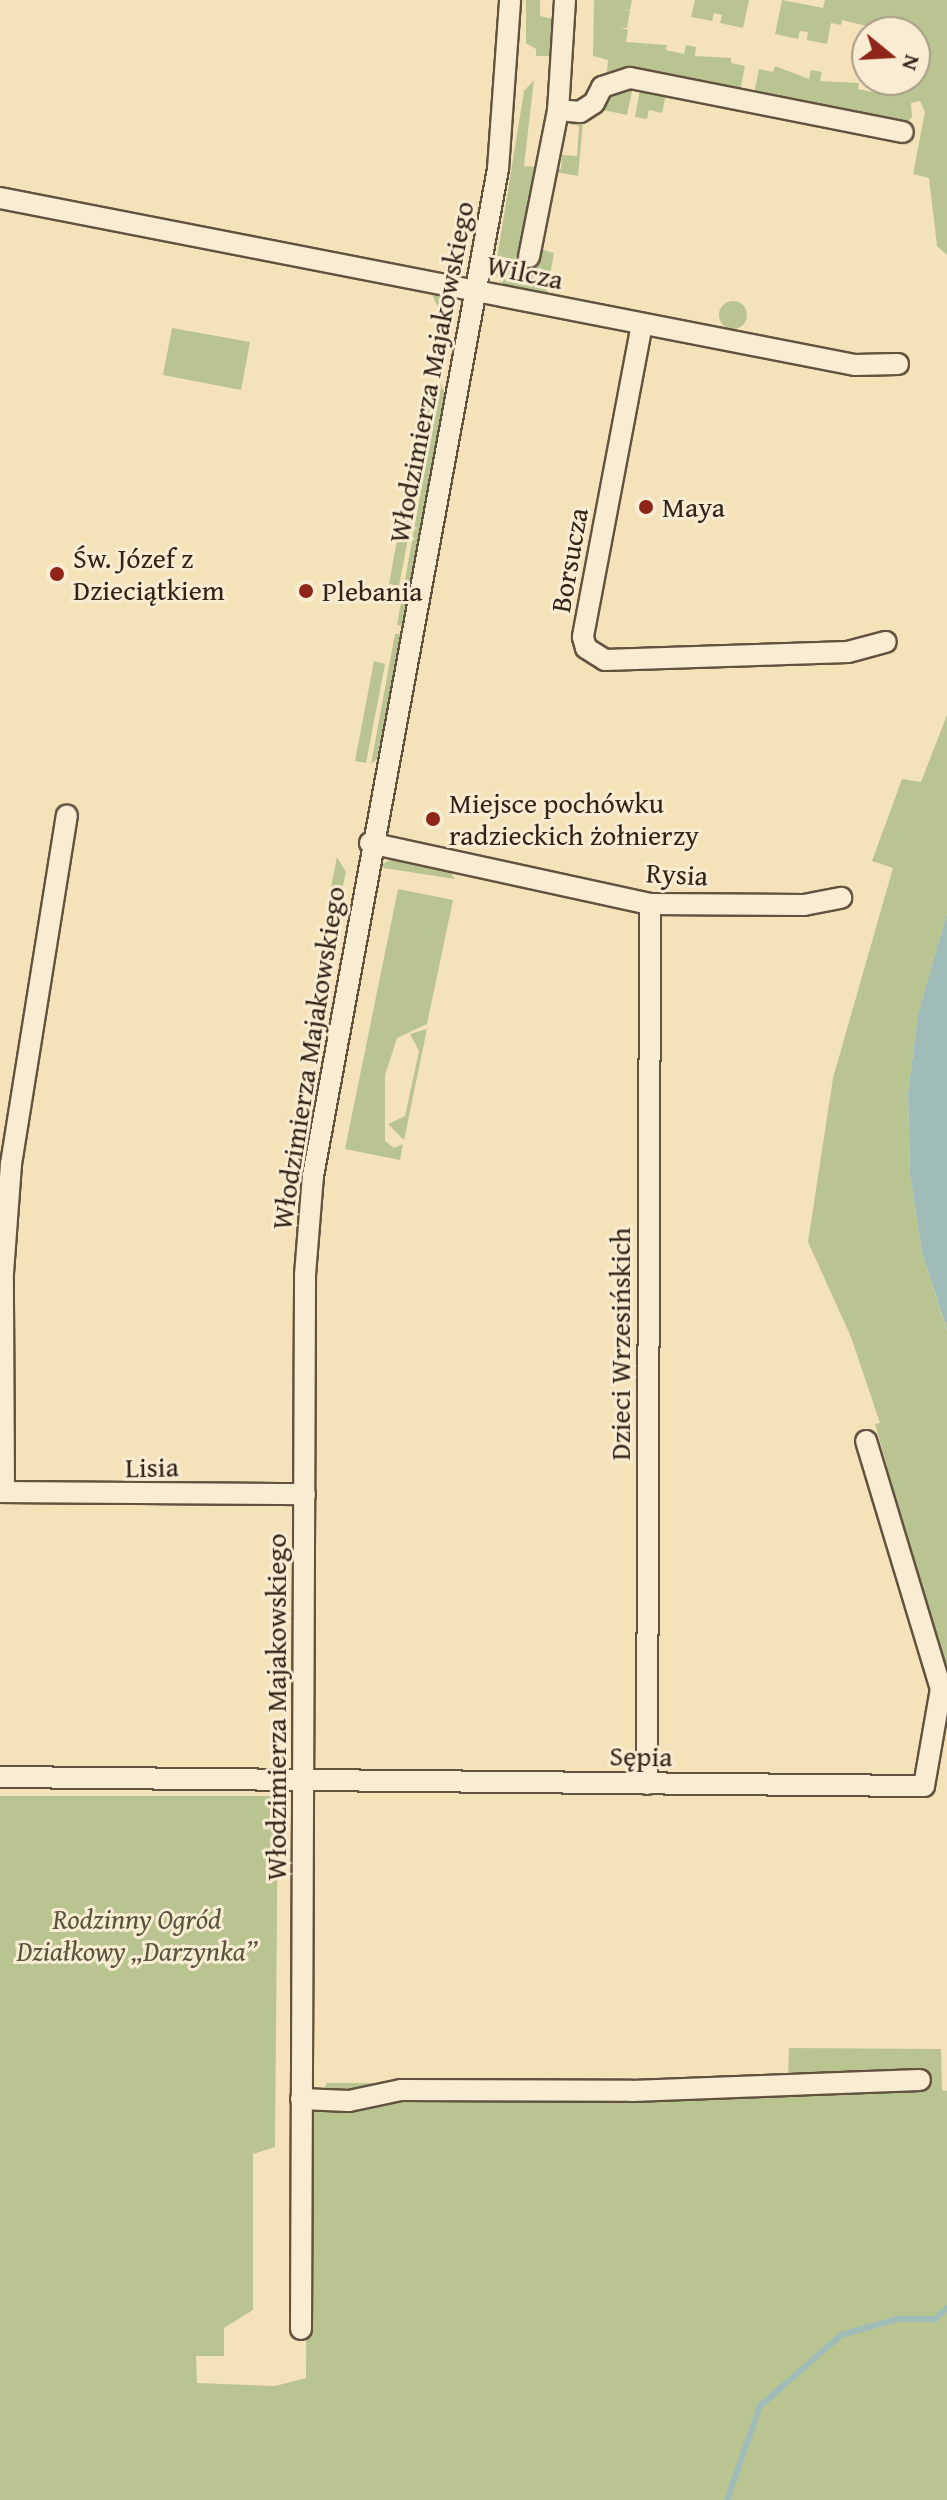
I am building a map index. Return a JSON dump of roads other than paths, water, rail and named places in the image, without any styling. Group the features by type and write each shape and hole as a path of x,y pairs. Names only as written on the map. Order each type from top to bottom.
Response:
{"street":[{"name":"Włodzimierza Majakowskiego","path":"301,2329 305,1275 313,1176 370,843 505,116 510,0"},
{"path":"529,257 558,110 565,0"},
{"path":"558,110 580,112 594,103 602,87 630,78 903,132"},
{"name":"Wilcza","path":"0,198 855,365 898,364"},
{"name":"Borsucza","path":"642,324 583,637 586,648 605,660 848,652 886,642"},
{"path":"2,1492 3,1273 11,1164 67,815"},
{"name":"Rysia","path":"370,843 650,904 804,905 841,898"},
{"name":"Dzieci Wrzesińskich","path":"647,1784 650,904"},
{"name":"Sępia","path":"0,1777 924,1786 941,1689 866,1441"},
{"name":"Lisia","path":"2,1492 42,1496 305,1494"},
{"path":"301,2099 349,2101 401,2090 632,2091 920,2080"}],"water":[{"path":"947,913 947,1330 922,1253 910,1175 908,1093 918,1014"}],"waterway":[{"path":"727,2500 760,2406 841,2335 897,2319 935,2319 947,2308"}],"place":[{"name":"Maya","path":"646,507"},
{"name":"Św. Józef z Dzieciątkiem","path":"57,574"},
{"name":"Plebania","path":"306,591"},
{"name":"Miejsce pochówku radzieckich żołnierzy","path":"433,819"}],"park label":[{"name":"Rodzinny Ogród Działkowy „Darzynka”","path":"137,1935"}]}
